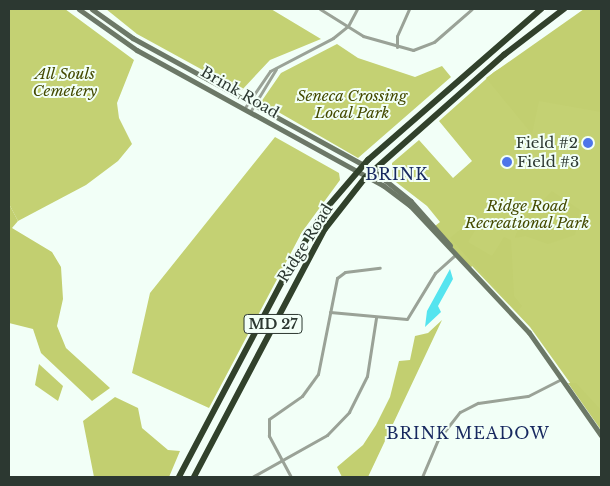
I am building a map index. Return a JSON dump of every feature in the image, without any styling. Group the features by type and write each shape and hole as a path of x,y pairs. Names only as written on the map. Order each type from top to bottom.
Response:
{"highway":[{"name":"Ridge Road","path":"179,477 292,261 355,173 541,9"},
{"name":"Ridge Road","path":"194,477 320,237 365,178 564,9"}],"main road":[{"name":"Brink Road","path":"79,9 137,50 250,112 410,205 529,332 601,436"},
{"name":"Brink Road","path":"92,9 133,38 255,103 373,170 411,201 456,254"}],"street":[{"path":"320,9 348,26 397,47 414,50 429,45 472,9"},
{"path":"244,109 261,80 280,64 325,44 348,26 357,9"},
{"path":"397,47 396,36 409,9"},
{"path":"250,112 280,64"},
{"path":"330,312 376,318 411,317 435,272 456,254"},
{"path":"291,477 269,436 268,424 277,410 302,396 318,374 337,278 345,272 380,268"},
{"path":"252,477 327,435 349,412 367,376 376,318"},
{"path":"422,477 436,441 460,412 478,403 528,396 562,379"}],"green space":[{"name":"All Souls Cemetery","path":"9,9 65,9 134,60 117,103 119,118 132,144 118,161 86,185 18,221 9,204"},
{"name":"Seneca Crossing Local Park","path":"106,9 271,9 321,39 270,60 241,91 137,34"},
{"path":"584,9 601,9 601,112 539,101 532,134 486,78"},
{"name":"Ridge Road Recreational Park","path":"601,9 601,426 530,327 472,266 470,269 435,226 440,222 427,206 392,179 392,163 419,140 453,178 472,161 439,121 494,72"},
{"name":"Seneca Crossing Local Park","path":"337,44 358,58 415,77 442,66 451,77 358,158 261,102 281,73"},
{"path":"275,137 339,173 340,180 302,232 209,408 132,373 150,293"},
{"path":"552,191 580,210 575,235 548,244 525,236 515,238 519,225"},
{"path":"9,204 18,221 12,228 52,252 61,267 63,299 57,326 66,348 110,388 92,401 41,353 33,329 9,323"},
{"path":"478,215 481,221 468,242 492,256 504,237 511,240 514,296 522,306 517,312 450,238"},
{"path":"442,320 368,477 342,477 337,467 363,445 376,425 390,397 399,361 410,360 415,336 428,333"},
{"path":"39,364 63,386 58,401 35,385"},
{"path":"568,383 576,383 601,410 601,430"},
{"path":"115,397 138,408 142,428 168,450 180,451 169,477 94,477 83,421"}],"water":[{"path":"450,269 453,279 438,306 441,312 425,327 427,311"}],"place":[{"name":"Field #2","path":"588,143"},
{"name":"Field #3","path":"507,162"}],"district":[{"name":"BRINK","path":"397,174"},
{"name":"BRINK MEADOW","path":"468,433"}]}
